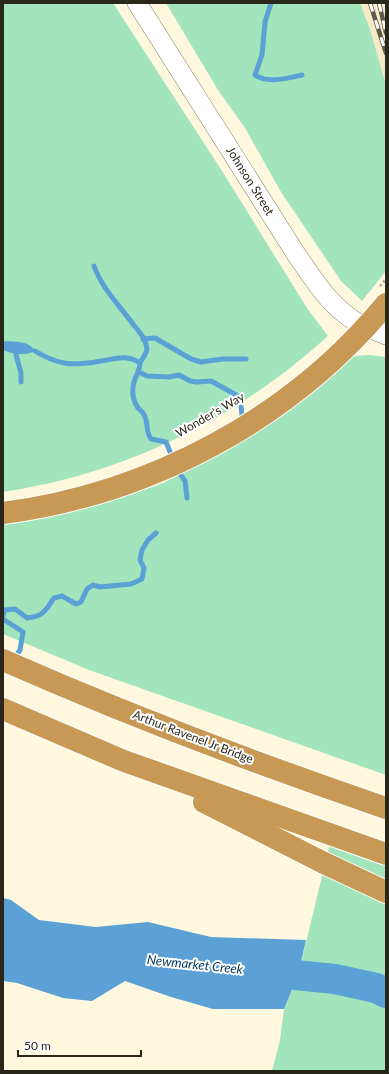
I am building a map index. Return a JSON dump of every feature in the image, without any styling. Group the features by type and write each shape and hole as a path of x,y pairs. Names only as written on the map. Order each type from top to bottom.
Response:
{"highway":[{"path":"3,513 68,502 117,487 164,469 209,447 242,428 281,402 316,374 350,344 381,297"},
{"name":"Arthur Ravenel Jr Bridge","path":"3,660 77,693 175,731 386,808"},
{"path":"3,710 124,761 386,854"},
{"path":"124,761 322,862 386,892"}],"street":[{"name":"Johnson Street","path":"137,3 296,254 324,294 336,307 358,323 386,335"}],"path":[{"path":"381,297 386,279"}],"shaded area":[{"path":"360,3 386,3 386,85 370,29"}],"green space":[{"path":"3,3 113,3 224,174 307,308 328,336 293,366 256,393 217,417 177,438 135,457 92,472 48,484 3,492"},
{"path":"166,3 360,3 370,29 386,85 386,271 362,301 341,281 281,192 245,128 218,90"},
{"path":"370,355 386,357 386,775 89,670 3,634 3,525 30,521 88,508 163,483 225,452 262,429 308,396 354,356"},
{"path":"332,835 386,854 386,1071 272,1071 280,1040 284,1009 298,975"}],"water":[{"path":"3,341 25,343 32,347 35,351 27,354 11,353 3,350"},
{"path":"3,898 11,900 39,920 96,927 148,922 211,937 306,940 298,975 284,1009 213,1009 171,997 125,981 92,1001 63,998 17,983 3,981"}],"waterway":[{"path":"271,3 265,22 262,55 255,75 260,78 272,80 302,75"},
{"path":"94,266 105,287 145,341 147,351 140,363"},
{"path":"143,339 155,338 191,359 201,362 222,359 246,359"},
{"path":"35,351 53,360 68,364 120,358 135,360 140,363 133,387 134,401 143,413 151,439 166,442 173,459"},
{"path":"16,355 21,373 21,382"},
{"path":"139,372 147,376 169,377 179,375 190,381 211,381 240,397 242,415"},
{"path":"176,468 185,481 187,498"},
{"path":"3,615 5,610 15,609 27,618 37,616 44,612 54,598 62,596 76,604 81,602 87,589 93,585 100,587 131,584 142,579 144,568 140,560 142,550 148,540 156,533"},
{"path":"3,619 23,632 20,650 14,659"},
{"name":"Newmarket Creek","path":"256,971 335,979 376,988 386,993"}],"railway":[{"path":"370,3 386,53"},
{"path":"379,3 386,33"}]}
